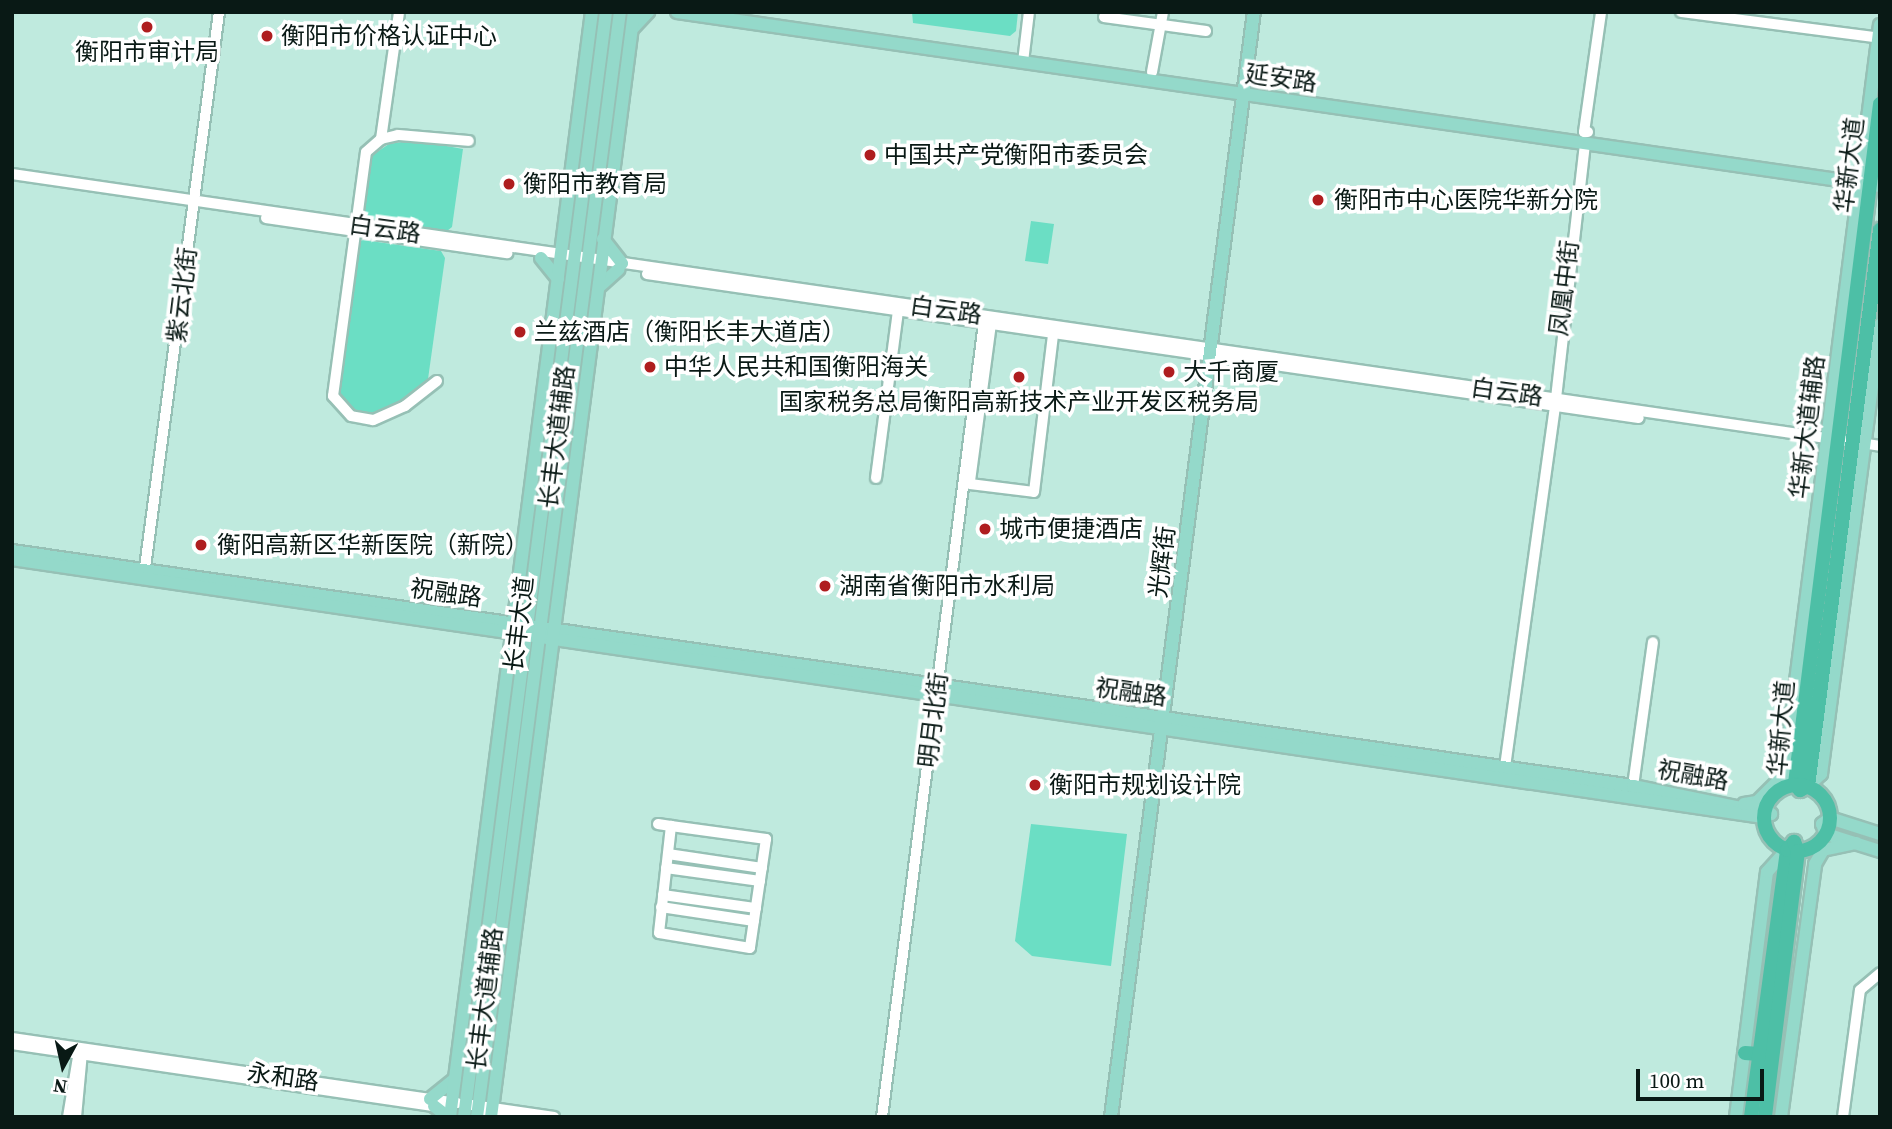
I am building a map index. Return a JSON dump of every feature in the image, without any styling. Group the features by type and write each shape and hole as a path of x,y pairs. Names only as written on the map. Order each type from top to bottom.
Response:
{"highway":[{"name":"华新大道","path":"1801,787 1832,442 1880,104"},
{"name":"华新大道","path":"1801,787 1859,446 1880,230"},
{"path":"1801,787 1820,804 1826,825 1810,849 1793,848 1770,838 1766,813 1776,791 1801,787"},
{"path":"1751,1117 1752,1053 1793,848"},
{"path":"1765,1117 1793,848"}],"main road":[{"name":"长丰大道","path":"471,1111 485,956 511,861 522,666 564,339 567,258 606,12"},
{"name":"长丰大道","path":"471,1111 511,861 526,631 544,601 594,262 594,215 620,12"},
{"name":"长丰大道辅路","path":"492,1113 511,861 549,666 597,293 594,262 604,241 634,12"},
{"path":"631,41 634,26 648,12"},
{"name":"延安路","path":"677,12 1024,58 1870,180"},
{"name":"延安路","path":"736,12 1024,58 1152,72 1247,90"},
{"name":"光辉街","path":"1117,1117 1256,12"},
{"path":"589,15 601,49"},
{"name":"长丰大道辅路","path":"450,1111 510,652 526,631 517,601 558,280 567,258 564,227 589,15"},
{"path":"1870,180 1879,34"},
{"path":"594,215 604,241 620,266 603,279 597,293"},
{"path":"564,227 561,238 544,255 558,280 567,311"},
{"path":"1859,446 1880,325"},
{"path":"547,367 564,339"},
{"name":"华新大道辅路","path":"1737,804 1757,802 1784,775 1832,442"},
{"name":"祝融路","path":"12,551 144,575"},
{"name":"祝融路","path":"12,559 144,575 526,631 554,629 577,638 1503,771 1766,813"},
{"path":"517,601 511,612 491,626 522,666"},
{"path":"544,601 554,629 577,638"},
{"path":"549,666 556,653 577,638"},
{"name":"光辉街","path":"1111,1117 1165,724"},
{"name":"祝融路","path":"1503,771 1633,786 1737,804 1766,813"},
{"path":"1826,825 1880,834"},
{"path":"1826,825 1856,843 1880,851"},
{"path":"1781,1117 1815,864 1823,850 1856,843"},
{"path":"471,954 485,956"},
{"path":"1736,1117 1752,1053"},
{"path":"450,1111 432,1102 455,1079"}],"street":[{"name":"紫云北街","path":"144,575 219,12"},
{"path":"398,12 380,139 362,159 333,396 338,405 351,416 373,420 405,406 437,381"},
{"path":"1024,58 1030,12"},
{"path":"1152,72 1163,12"},
{"name":"凤凰中街","path":"1503,771 1603,12"},
{"path":"1681,12 1879,34"},
{"path":"1104,17 1206,31"},
{"path":"380,139 414,134 469,141"},
{"name":"白云路","path":"12,174 353,228 1880,449"},
{"name":"白云路","path":"12,181 194,204"},
{"name":"白云路","path":"620,266 1053,334 1213,353"},
{"path":"876,478 898,311"},
{"name":"明月北街","path":"939,691 970,484 987,324"},
{"name":"明月北街","path":"884,1117 987,324"},
{"path":"970,484 1034,492 1053,334"},
{"path":"1633,786 1653,642"},
{"path":"657,824 766,839 750,948 662,936 661,907 671,826"},
{"path":"668,854 762,868"},
{"path":"666,868 760,881"},
{"path":"663,895 756,908"},
{"path":"661,907 754,920"},
{"path":"1843,1117 1860,990 1880,973"},
{"name":"永和路","path":"12,1038 80,1052"},
{"name":"永和路","path":"12,1044 432,1102"},
{"path":"68,1117 80,1052"},
{"path":"76,1117 80,1052"},
{"path":"450,1111 554,1117"},
{"path":"492,1113 506,1117"}],"green space":[{"path":"912,12 1018,12 1016,31 1010,36 913,23"},
{"path":"414,140 463,149 452,227 447,231 359,217 371,156 389,144"},
{"path":"1031,221 1054,224 1048,264 1025,261"},
{"path":"363,240 441,251 445,258 428,379 403,403 372,415 352,411 337,395 356,243"},
{"path":"1031,824 1127,834 1111,966 1032,956 1015,941"}],"place":[{"name":"衡阳市审计局","path":"147,27"},
{"name":"衡阳市价格认证中心","path":"267,36"},
{"name":"中国共产党衡阳市委员会","path":"870,155"},
{"name":"衡阳市教育局","path":"509,184"},
{"name":"衡阳市中心医院华新分院","path":"1318,200"},
{"name":"兰兹酒店（衡阳长丰大道店）","path":"520,332"},
{"name":"中华人民共和国衡阳海关","path":"650,367"},
{"name":"大千商厦","path":"1169,372"},
{"name":"国家税务总局衡阳高新技术产业开发区税务局","path":"1019,377"},
{"name":"城市便捷酒店","path":"985,529"},
{"name":"衡阳高新区华新医院（新院）","path":"201,545"},
{"name":"湖南省衡阳市水利局","path":"825,586"},
{"name":"衡阳市规划设计院","path":"1035,785"}]}
